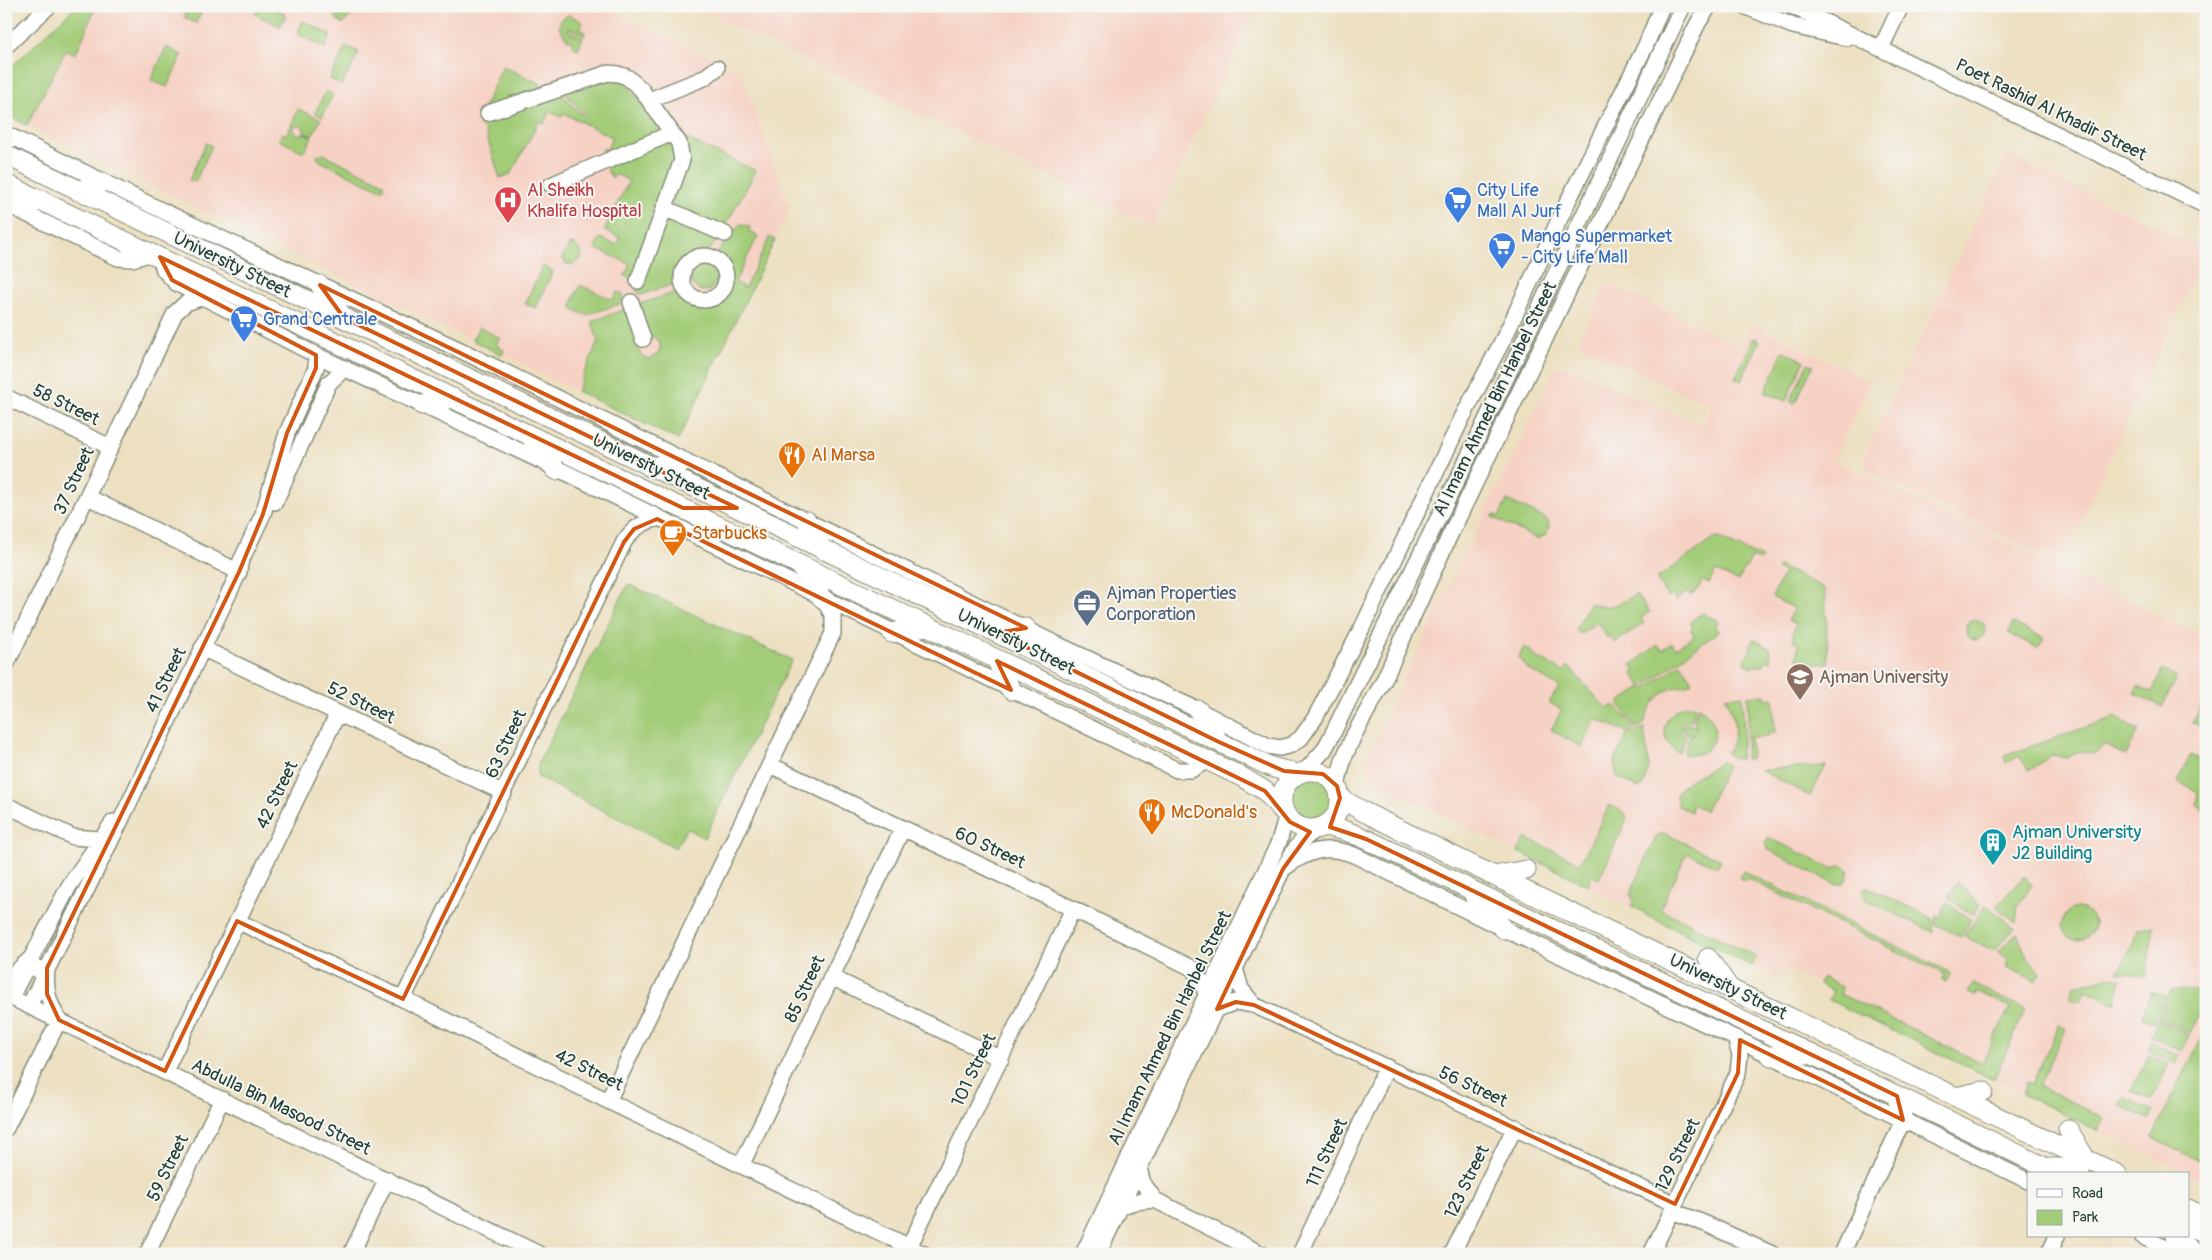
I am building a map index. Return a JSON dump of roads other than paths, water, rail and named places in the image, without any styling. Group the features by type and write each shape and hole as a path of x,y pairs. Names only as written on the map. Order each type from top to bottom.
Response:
{"main road":[{"name":"University Street","path":"6,155 997,633 1259,762 1301,773"},
{"path":"6,172 19,176 26,166"},
{"path":"78,191 102,182"},
{"name":"University Street","path":"6,184 1254,784 1275,801 1285,814"},
{"path":"9,206 42,200"},
{"path":"320,285 344,318"},
{"path":"422,405 453,398"},
{"path":"530,436 556,470"},
{"path":"650,467 684,462"},
{"path":"683,508 704,509 752,529 758,528 762,520"},
{"path":"807,521 823,550"},
{"path":"800,566 823,599"},
{"path":"892,633 926,626"},
{"path":"997,633 1026,628"},
{"path":"997,661 1011,690"},
{"path":"1198,710 1219,742"},
{"path":"1301,773 1323,774 1338,792 1338,811 1320,828 1296,826 1285,814 1281,803 1285,786 1301,773"},
{"name":"University Street","path":"1338,792 1366,813 1956,1098 2082,1166 2108,1172"},
{"name":"University Street","path":"1320,828 1356,834 1468,890 2053,1171 2061,1168 2082,1166"},
{"path":"1494,876 1526,870"},
{"path":"1468,890 1504,930"},
{"path":"1708,958 1728,987"},
{"path":"1809,1026 1827,1016"},
{"path":"1770,1056 1810,1054"},
{"path":"1956,1098 1982,1091"},
{"path":"1897,1096 1903,1120"},
{"path":"2068,1129 2082,1166"},
{"path":"2190,1207 2206,1211"},
{"path":"2190,1210 2206,1218"},
{"path":"2190,1226 2206,1233"},
{"path":"2178,1238 2197,1254"},
{"path":"2186,1238 2206,1247"}],"street":[{"path":"6,46 48,6"},
{"path":"6,134 102,182 458,350 684,462 1198,710 1268,746 1280,748 1291,745 1301,738 1316,718 1506,334 1598,138 1646,45 1662,11 1662,6"},
{"name":"Al Imam Ahmed Bin Hanbel Street","path":"1301,773 1324,750 1376,647 1683,6"},
{"name":"Al Imam Ahmed Bin Hanbel Street","path":"1338,792 1344,760 1354,735 1383,682 1449,537 1698,23 1709,6"},
{"name":"Poet Rashid Al Khadir Street","path":"1744,6 1793,26 1881,48"},
{"name":"Poet Rashid Al Khadir Street","path":"1792,6 2205,205"},
{"path":"1881,48 1901,6"},
{"path":"1646,45 1673,30"},
{"path":"650,100 709,76 717,68"},
{"path":"488,113 608,73 627,77 650,100 679,143 682,160 638,281"},
{"path":"1598,138 1624,131"},
{"path":"551,185 672,133"},
{"path":"9,206 118,258 132,259 156,255 172,280 316,355 1177,770 1191,770 1206,761"},
{"path":"664,208 724,234"},
{"path":"172,280 175,313"},
{"path":"175,313 186,303 203,297"},
{"path":"631,302 644,339"},
{"name":"37 Street","path":"6,665 175,313"},
{"path":"1506,334 1512,363"},
{"name":"41 Street","path":"29,1006 121,820 239,572 240,564 263,514 287,433 316,368 316,355"},
{"name":"41 Street","path":"239,572 245,566 262,531 329,383 345,368"},
{"name":"58 Street","path":"6,397 110,447"},
{"path":"1453,438 1479,435"},
{"path":"88,497 239,572"},
{"name":"63 Street","path":"403,999 624,542 634,529 648,520 657,519"},
{"path":"823,599 833,616 833,633"},
{"path":"608,1101 833,633 845,622 860,618"},
{"path":"1362,628 1376,647"},
{"name":"52 Street","path":"202,648 504,792"},
{"path":"1316,718 1346,707"},
{"name":"42 Street","path":"165,1071 338,713"},
{"name":"60 Street","path":"770,765 1073,909 1192,968"},
{"name":"41 Street","path":"9,996 59,903 81,867 100,839 128,804"},
{"path":"6,805 64,833 82,839 100,839"},
{"name":"Al Imam Ahmed Bin Hanbel Street","path":"1098,1254 1217,1009 1230,964 1279,842 1285,814"},
{"name":"85 Street","path":"741,1166 903,828"},
{"name":"Al Imam Ahmed Bin Hanbel Street","path":"1083,1254 1207,995 1230,964 1297,846 1320,828"},
{"path":"64,833 77,848 81,867"},
{"path":"1283,869 1310,852 1332,849 1343,851 1504,930 1735,1038 2027,1181"},
{"name":"101 Street","path":"909,1246 1073,909"},
{"name":"42 Street","path":"237,921 403,999 924,1254"},
{"path":"6,978 18,972 30,959 35,970 47,968 48,999 59,1020 6,1128"},
{"path":"1192,968 1230,964"},
{"name":"56 Street","path":"1230,964 1240,989 1254,1005"},
{"path":"1192,968 1201,981 1207,995"},
{"path":"831,977 1000,1059"},
{"name":"Abdulla Bin Masood Street","path":"9,996 539,1254"},
{"name":"56 Street","path":"1217,1009 1236,1002 1254,1005 1515,1128 1702,1218 1706,1224 1772,1254"},
{"name":"129 Street","path":"1651,1254 1738,1073 1740,1055 1735,1038"},
{"name":"129 Street","path":"1738,1073 1751,1061 1770,1056"},
{"name":"111 Street","path":"1300,1254 1387,1067"},
{"name":"59 Street","path":"147,1254 222,1099"},
{"path":"1842,1254 1903,1120"},
{"name":"123 Street","path":"1452,1254 1515,1128"},
{"path":"1139,1169 1143,1183 1155,1200 1262,1254"},
{"path":"350,1254 387,1179"},
{"path":"1120,1207 1134,1202 1155,1200"},
{"path":"2049,1254 2056,1238"},
{"path":"2146,1238 2176,1254"}],"place":[{"name":"Al Sheikh Khalifa Hospital","path":"508,224"},
{"name":"City Life Mall Al Jurf","path":"1458,224"},
{"name":"Mango Supermarket - City Life Mall","path":"1502,270"},
{"name":"Grand Centrale","path":"244,343"},
{"name":"Al Marsa","path":"792,479"},
{"name":"Starbucks","path":"673,557"},
{"name":"Ajman Properties Corporation","path":"1087,627"},
{"name":"Ajman University","path":"1800,701"},
{"name":"McDonald's","path":"1152,836"},
{"name":"Ajman University J2 Building","path":"1993,866"}]}
